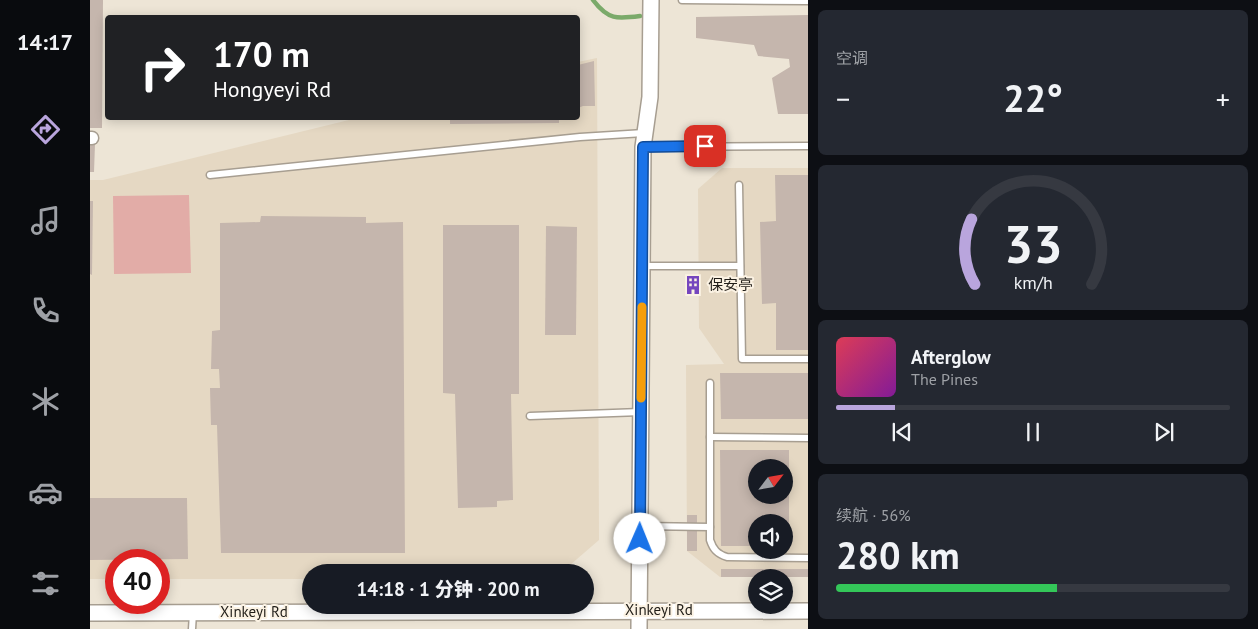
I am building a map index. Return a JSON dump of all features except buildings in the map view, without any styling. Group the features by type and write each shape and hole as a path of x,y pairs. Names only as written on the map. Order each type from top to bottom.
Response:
{"street":[{"path":"639,629 644,140 650,97 651,0"},
{"name":"Xinkeyi Rd","path":"90,613 808,610"}],"lane":[{"path":"682,0 808,1"},
{"path":"210,175 580,136 808,146"},
{"path":"739,184 742,360 808,359"},
{"path":"642,266 740,266"},
{"path":"710,382 710,540 712,546 721,556 727,557 808,558"},
{"path":"530,416 641,412"},
{"path":"710,437 808,438"},
{"path":"640,526 710,527"},
{"path":"192,629 193,612"}],"shaded area":[{"path":"597,58 599,540 571,564 302,564 302,579 170,579 170,549 105,549 105,579 90,579 90,180 103,180 349,120 580,120 580,62"},
{"path":"722,168 808,168 808,577 793,577 793,569 748,569 748,577 720,577 687,551 686,365 724,364 699,328 698,189"},
{"path":"189,195 191,273 114,274 113,196"}],"waterway":[{"path":"593,0 608,15 619,18 640,16"}],"slow traffic":[{"path":"641,398 642,307"}],"place":[{"name":"保安亭","path":"693,285"}],"route":[{"path":"640,539 643,147 705,146"}]}
